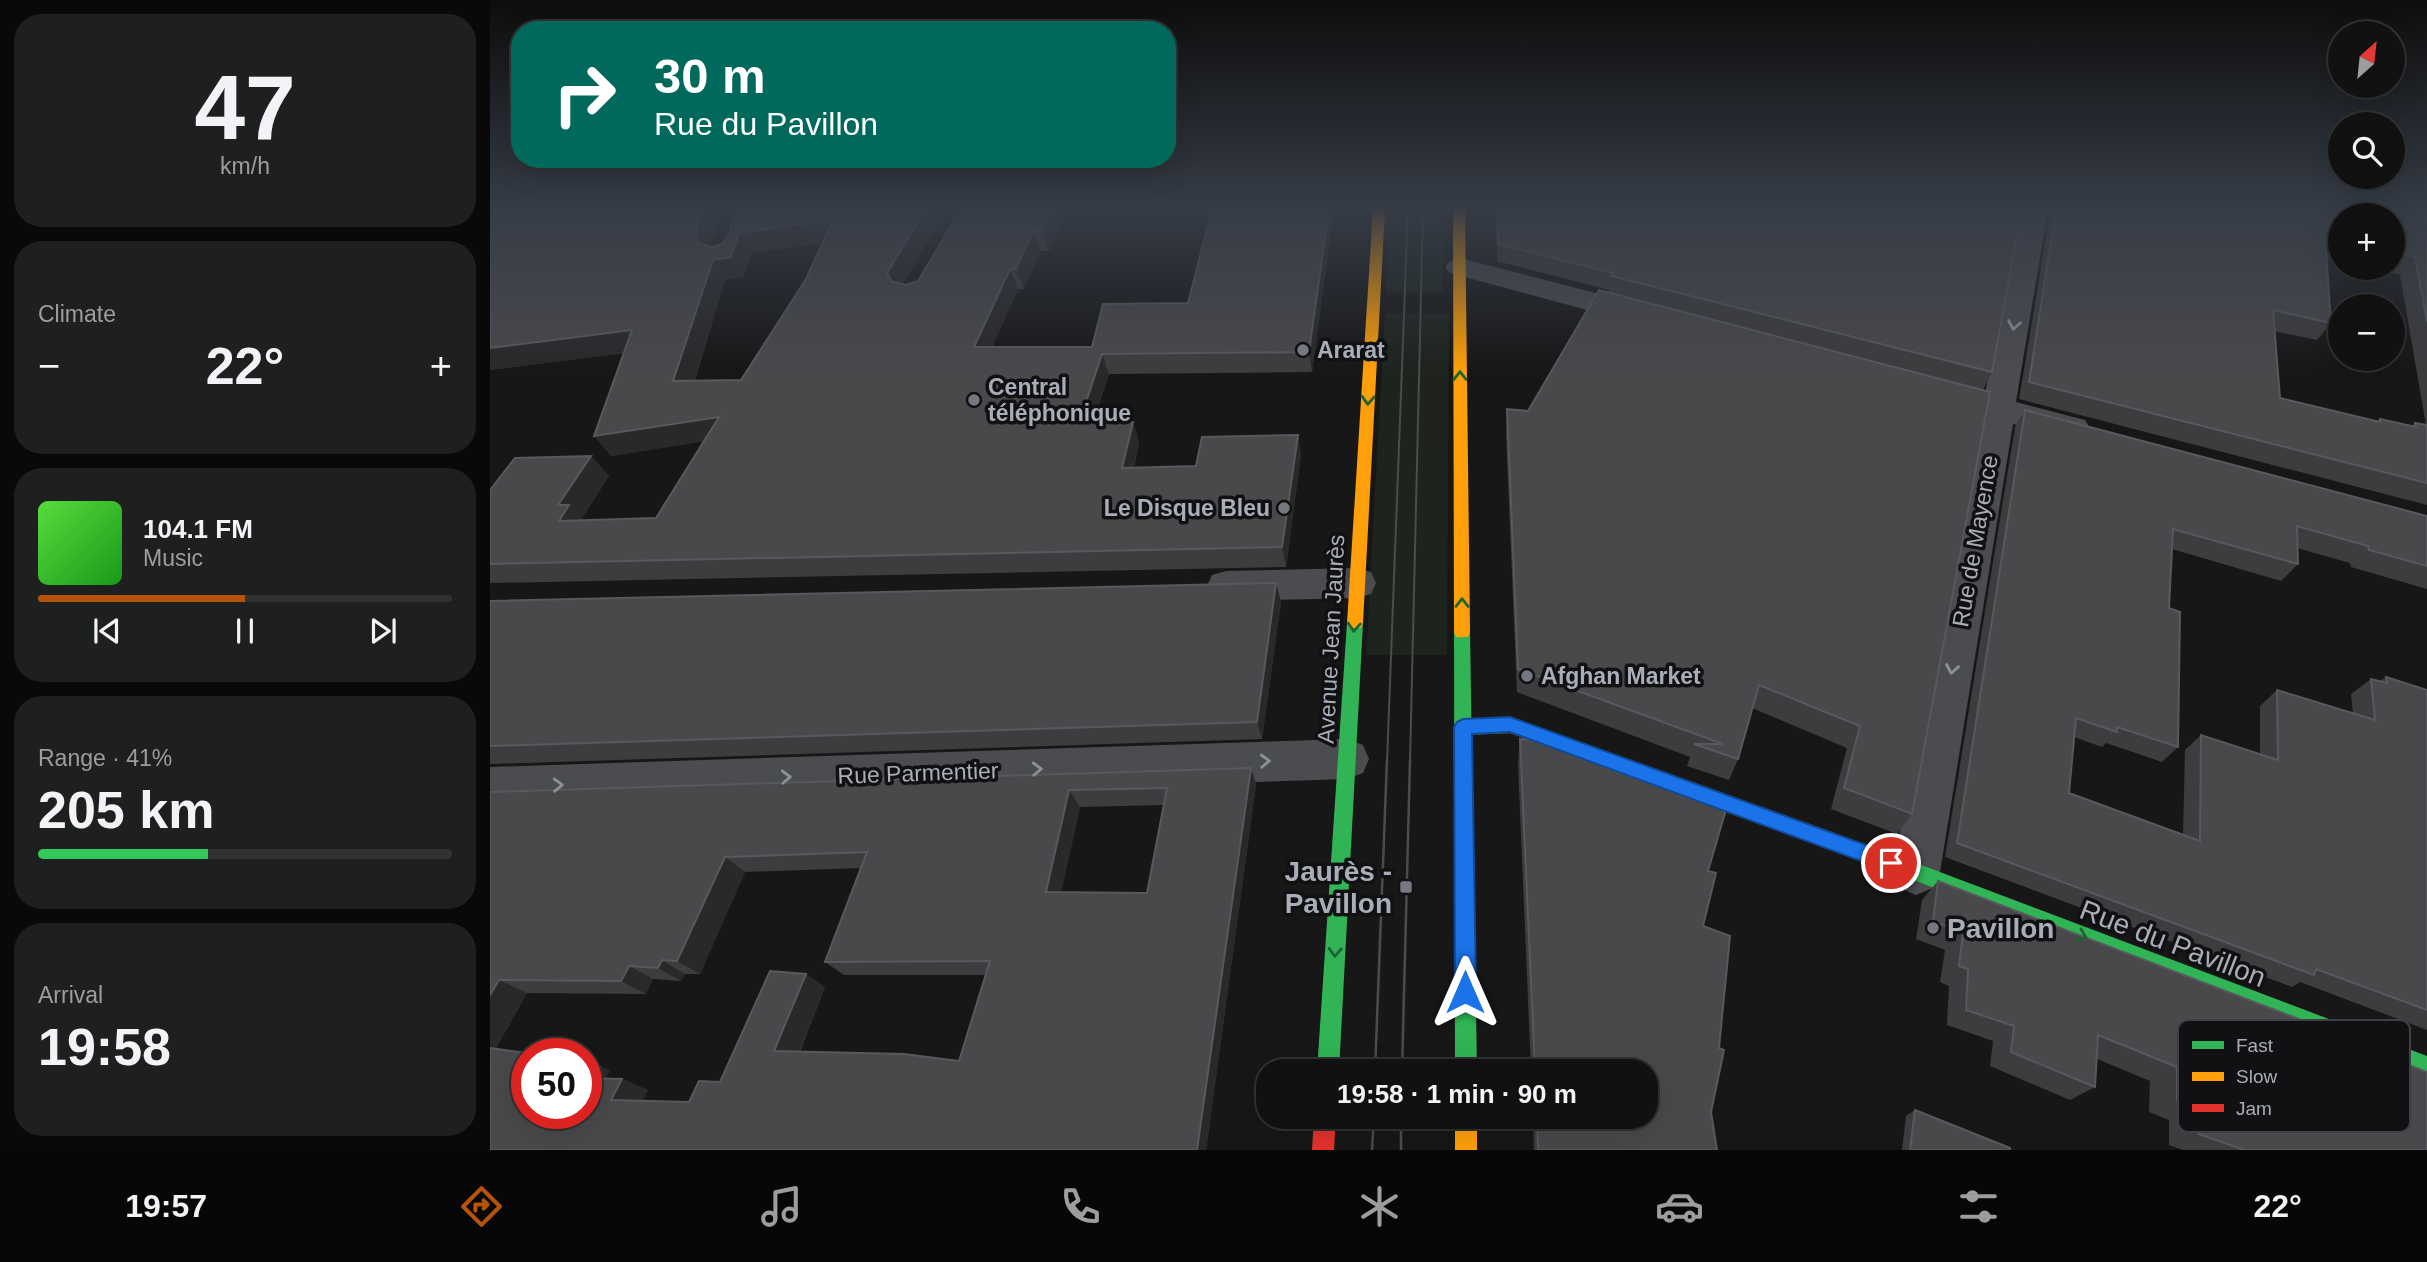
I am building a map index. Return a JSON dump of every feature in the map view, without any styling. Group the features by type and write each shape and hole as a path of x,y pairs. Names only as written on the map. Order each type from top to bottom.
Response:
{"main road":[{"name":"Avenue Jean Jaurès","path":"1329,1059 1376,263"},
{"path":"1460,263 1466,1059"},
{"path":"1463,727 1510,725 1615,763"},
{"name":"Rue du Pavillon","path":"1667,782 1916,872 2304,1020"},
{"name":"Rue du Pavillon","path":"2410,1061 2427,1067"},
{"path":"1323,1150 1324,1129"},
{"path":"1466,1129 1466,1150"}],"street":[{"name":"Rue de Mayence","path":"1916,872 2024,263"},
{"path":"1460,267 1666,321"},
{"path":"1905,384 2099,435"},
{"path":"1194,586 1357,583"},
{"name":"Rue Parmentier","path":"490,787 1347,759"}],"shaded area":[{"path":"1388,263 1443,263 1443,293 1386,293"},
{"path":"1385,313 1449,313 1447,655 1366,655"}],"building":[{"path":"490,263 712,263 673,381 741,380 806,279 813,263 893,263 887,273 891,281 905,285 918,281 929,263 1019,263 1016,269 1010,269 974,347 1092,347 1103,304 1188,303 1198,263 1321,263 1309,352 1102,354 1079,423 1133,422 1122,468 1196,466 1202,437 1298,435 1282,547 490,564 490,490 515,458 591,456 558,505 569,505 559,521 656,518 719,417 594,436 632,330 490,348"},
{"path":"1572,263 2012,263 1992,372 1611,276 1613,273"},
{"path":"2048,263 2327,263 2328,322 2273,310 2280,398 2380,422 2380,419 2416,427 2415,423 2427,425 2427,483 2029,382"},
{"path":"2416,263 2427,263 2427,322"},
{"path":"1599,290 1990,392 1912,814 1844,788 1860,726 1759,685 1738,759 1694,744 1723,744 1518,669 1507,409 1528,411"},
{"path":"2025,410 2427,516 2427,566 2297,526 2298,564 2173,529 2169,608 2180,612 2178,747 2117,727 2117,732 2076,718 2069,793 2200,841 2201,735 2278,760 2277,690 2375,720 2371,679 2387,683 2386,677 2427,690 2427,1010 2316,969 2314,975 1957,843"},
{"path":"1276,583 1257,722 490,746 490,601"},
{"path":"1520,739 1561,740 1726,800 1728,803 1708,871 1716,873 1703,926 1730,936 1719,1048 1724,1050 1711,1112 1717,1150 1538,1150 1537,1129 1658,1129 1658,1059 1534,1059"},
{"path":"1251,768 1197,1150 490,1150 490,1048 511,1051 511,1129 602,1129 602,1078 622,1079 611,1100 689,1102 699,1081 720,1082 770,971 806,974 774,1051 904,1054 959,1061 990,961 825,962 867,852 725,857 677,961 662,960 658,968 629,966 621,981 499,980 490,995 490,792","holes":["1167,788 1147,893 1046,892 1069,790"]},
{"path":"1938,881 2301,1020 2178,1020 2178,1100 2177,1067 2098,1035 2095,1087 2011,1052 2014,1026 1966,1010 1968,969 1959,966 1963,933 1933,921"},
{"path":"2410,1065 2427,1072 2427,1150 2244,1150 2199,1134 2410,1132"},
{"path":"1915,1110 2010,1148 2010,1150 1910,1150"}],"tram line":[{"path":"1387,762 1406,263"},
{"path":"1410,762 1422,263"},
{"path":"1375,1059 1387,760"},
{"path":"1402,1059 1410,760"},
{"path":"1372,1150 1373,1129"},
{"path":"1401,1129 1401,1150"}],"traffic: fast":[{"path":"1329,1059 1355,623"},
{"path":"1462,632 1466,1059"},
{"path":"1679,786 1916,872 2304,1020"},
{"path":"2410,1061 2427,1067"}],"traffic: slow":[{"path":"1355,623 1376,263"},
{"path":"1459,263 1462,632"},
{"path":"1463,727 1510,725 1599,757"},
{"path":"1466,1129 1466,1150"}],"traffic: jam":[{"path":"1323,1150 1324,1129"}],"place":[{"name":"Ararat","path":"1303,350"},
{"name":"Central téléphonique","path":"974,400"},
{"name":"Le Disque Bleu","path":"1284,508"},
{"name":"Afghan Market","path":"1527,676"},
{"name":"Jaurès - Pavillon","path":"1406,887"},
{"name":"Pavillon","path":"1933,928"}],"route":[{"path":"1465,992 1463,727 1510,725 1891,863"}]}
